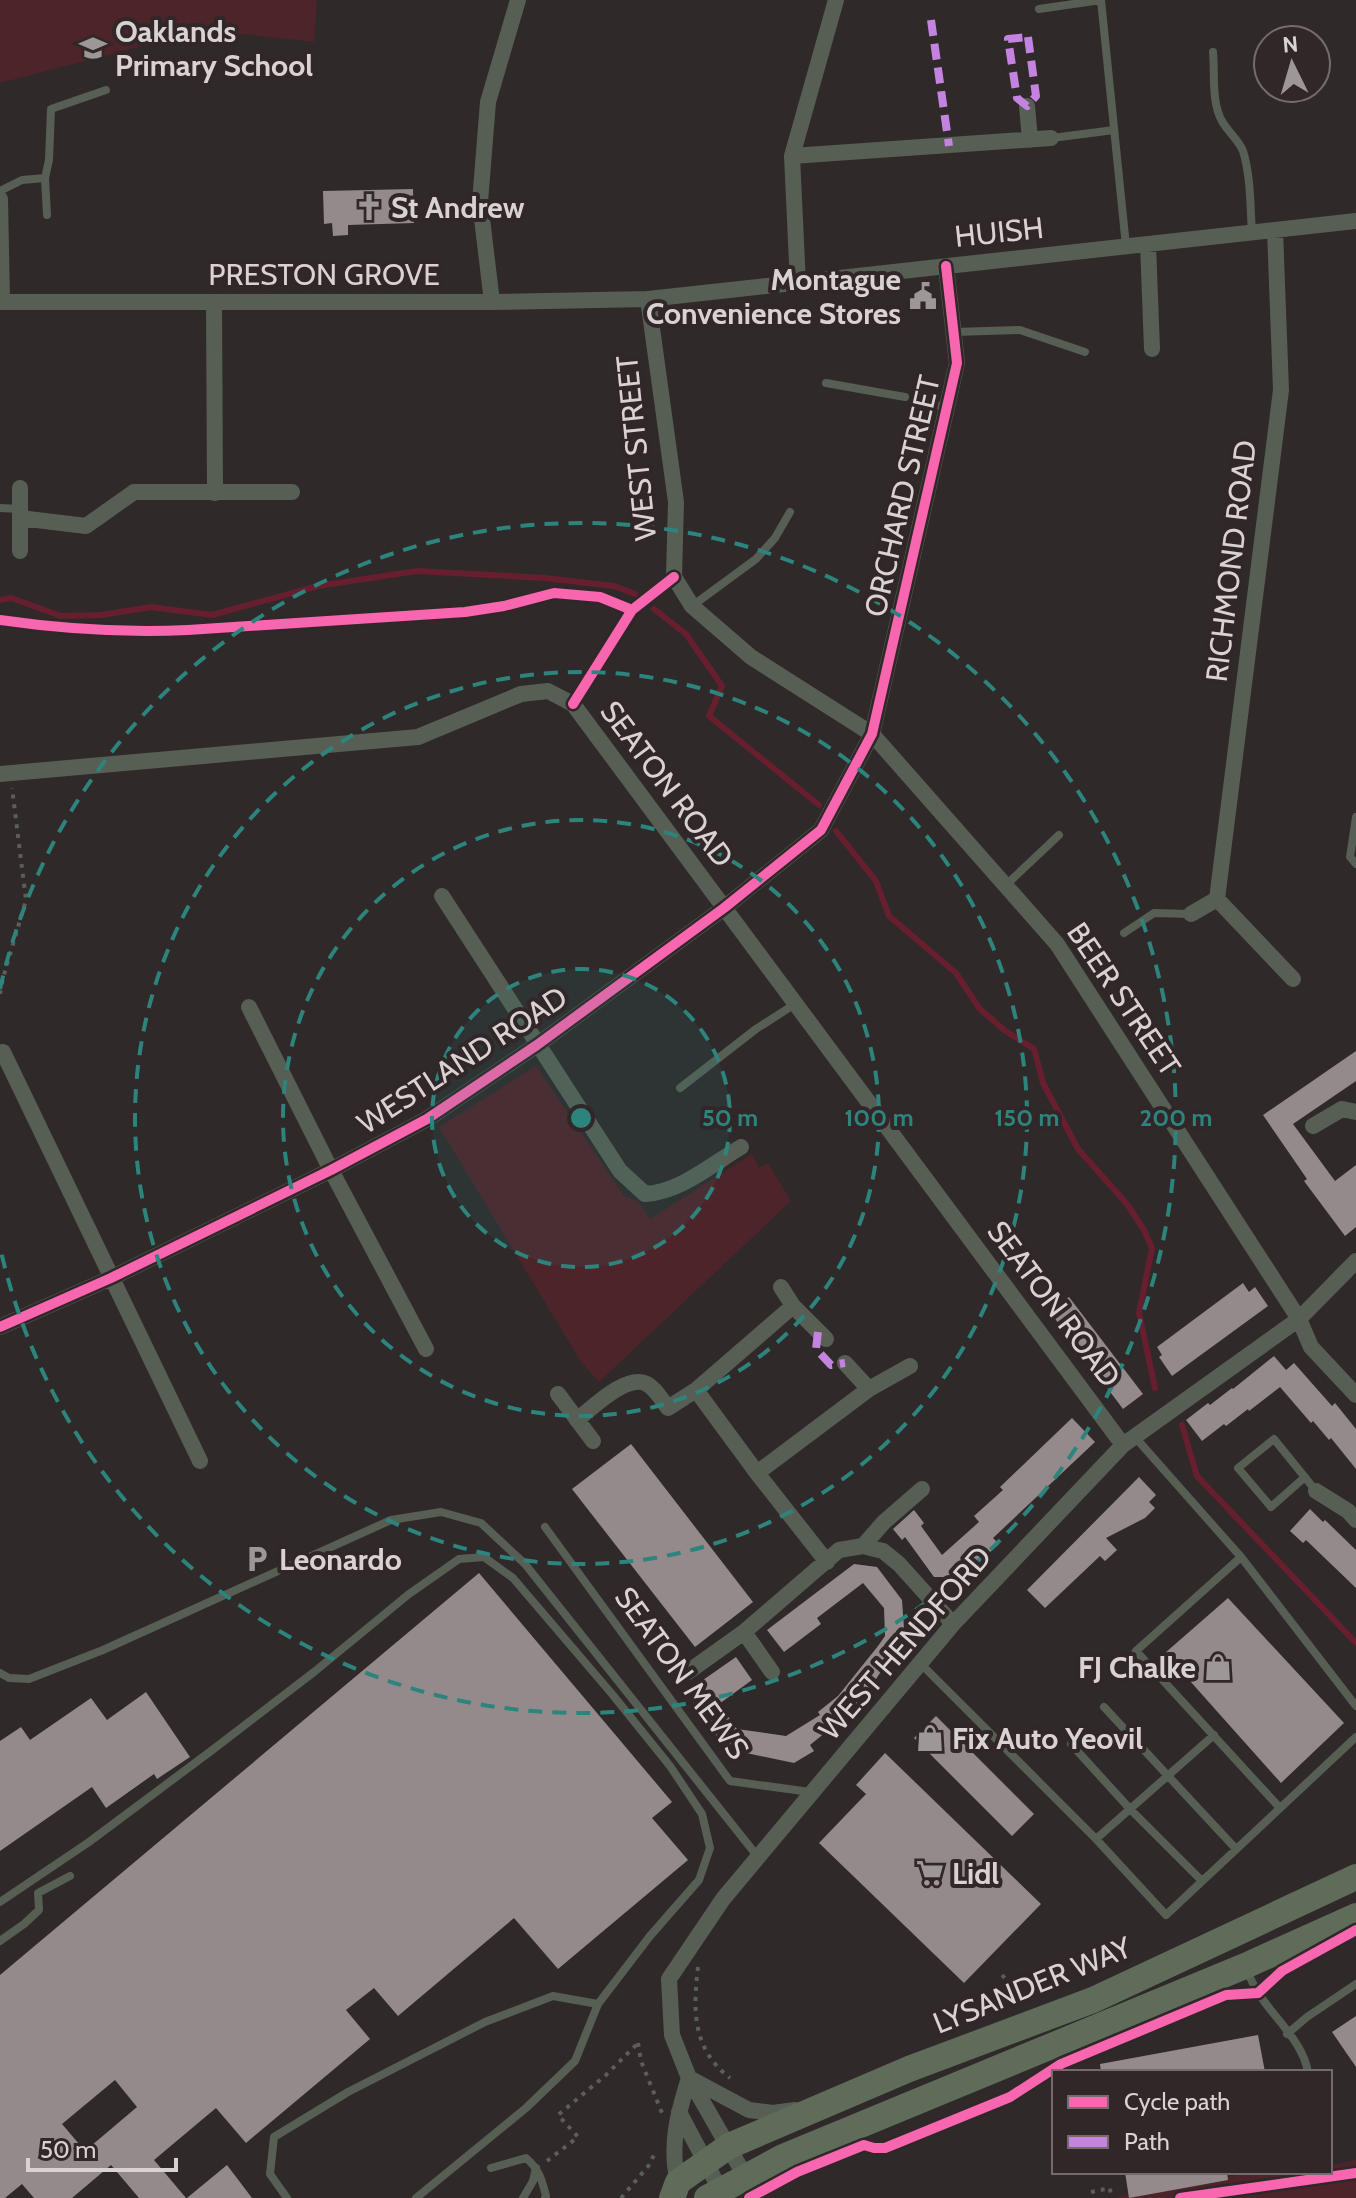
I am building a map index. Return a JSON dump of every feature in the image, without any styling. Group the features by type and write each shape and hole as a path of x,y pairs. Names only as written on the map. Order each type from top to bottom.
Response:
{"main road":[{"name":"LYSANDER WAY","path":"675,2190 705,2161 729,2146 909,2069 1093,2000 1356,1877"},
{"path":"717,2195 745,2176 783,2157 1245,1966 1356,1916"}],"street":[{"path":"492,302 480,202 488,102 518,0"},
{"path":"798,284 792,156 836,0"},
{"path":"1027,106 1030,140"},
{"path":"792,156 1051,138"},
{"path":"0,199 1,302"},
{"name":"HUISH","path":"648,299 1356,221"},
{"name":"RICHMOND ROAD","path":"1217,899 1281,390 1275,230"},
{"path":"1148,244 1152,349"},
{"name":"ORCHARD STREET","path":"872,734 939,406 957,363 946,266"},
{"name":"PRESTON GROVE","path":"1,302 648,299"},
{"name":"WEST STREET","path":"648,299 676,502 674,577 692,606 751,657 872,734"},
{"path":"214,302 215,493"},
{"path":"20,488 20,551"},
{"path":"20,514 86,526 134,492 292,492"},
{"name":"SEATON ROAD","path":"5,774 418,737 521,694 548,691 573,704 796,1004 1128,1440"},
{"name":"BEER STREET","path":"872,734 1057,944 1299,1319 1311,1347 1356,1395"},
{"name":"WESTLAND ROAD","path":"0,1327 111,1278 331,1170 427,1119 537,1045 724,908 821,830 872,734"},
{"name":"WESTLAND ROAD","path":"442,896 537,1045"},
{"path":"1191,914 1217,899 1293,979"},
{"name":"WESTLAND ROAD","path":"249,1007 426,1349"},
{"path":"537,1045 620,1171 645,1194 661,1193 677,1186 741,1147"},
{"path":"3,1052 200,1461"},
{"path":"1313,1126 1342,1109 1356,1112"},
{"name":"WEST HENDFORD","path":"745,2176 689,2078 672,2035 669,1979 723,1899 920,1662 1128,1440 1299,1319 1356,1261"},
{"path":"781,1287 793,1306 826,1339"},
{"path":"577,1420 617,1389 638,1381 648,1384 668,1408 696,1390 793,1306"},
{"path":"845,1363 869,1389"},
{"path":"757,1473 869,1389 910,1366"},
{"path":"696,1390 827,1562"},
{"path":"558,1394 593,1441"},
{"path":"1310,1484 1353,1511"},
{"path":"863,1546 884,1522 922,1489"},
{"path":"688,1672 744,1632 839,1550 863,1546 883,1551 899,1564 953,1624"},
{"path":"744,1632 772,1672"},
{"path":"675,2190 673,2153 679,2112 689,2078 749,2110 773,2113 819,2107"},
{"path":"679,2112 705,2161 717,2195"}],"lane":[{"path":"1039,9 1101,0 1126,246"},
{"path":"1213,52 1218,110 1222,122 1242,150 1252,232"},
{"path":"47,215 45,178 49,160 51,109 106,90"},
{"path":"1051,138 1114,130"},
{"path":"0,191 22,180 45,178"},
{"path":"954,332 1020,330 1085,352"},
{"path":"826,383 905,397"},
{"path":"0,508 20,514"},
{"path":"692,606 756,559 775,538 790,512"},
{"path":"1356,817 1350,857 1356,864"},
{"path":"1006,886 1059,835"},
{"path":"1124,933 1154,913 1191,914"},
{"path":"680,1088 756,1029 796,1004"},
{"path":"1274,1439 1310,1484 1271,1507 1238,1468 1274,1439"},
{"path":"1128,1440 1241,1557 1356,1706"},
{"path":"0,1673 9,1678 29,1679 103,1650 391,1520 441,1512 481,1523 525,1564 759,1857"},
{"name":"SEATON MEWS","path":"545,1527 730,1781 813,1793"},
{"path":"0,1902 89,1842 211,1751 409,1594 459,1559 484,1557 513,1578 670,1766 702,1814 710,1848 699,1880 650,1936 598,2004 575,2061 526,2108 416,2198"},
{"path":"1241,1557 1136,1651 1280,1808"},
{"path":"920,1662 1096,1839 1166,1915 1356,1737"},
{"path":"1104,1707 1236,1849"},
{"path":"1096,1839 1214,1735"},
{"path":"1071,1744 1202,1881"},
{"path":"0,1941 39,1910 38,1893 70,1876"},
{"path":"1245,1966 1258,1993 1306,2061 1308,2070"},
{"path":"1287,2034 1356,1984"},
{"path":"287,2198 270,2174 274,2137 348,2092 485,2022 553,1996 598,2004"},
{"path":"491,2168 526,2158 537,2167 545,2198"},
{"path":"523,2198 537,2167"}],"path":[{"path":"0,994 26,900 5,774"},
{"path":"699,1965 694,2001 699,2040 721,2071 731,2079"},
{"path":"1002,1975 1028,2004"},
{"path":"537,2167 578,2137 558,2115 638,2043 641,2061 662,2112 661,2126"},
{"path":"621,2198 650,2164 656,2152"},
{"path":"1091,2192 1110,2188 1111,2198"}],"shaded area":[{"name":"Oaklands Primary School","path":"0,0 317,0 314,42 244,34 158,42 0,83"},
{"path":"536,1066 624,1196 638,1201 650,1219 752,1154 759,1168 768,1163 791,1201 599,1382 581,1362 439,1127"},
{"path":"1356,2160 1356,2198 1119,2198 1244,2174 1332,2174 1332,2165"}],"building":[{"name":"St Andrew","path":"413,189 414,223 348,225 348,235 333,236 332,223 324,224 323,191"},
{"path":"1356,1051 1356,1081 1293,1124 1335,1181 1356,1165 1356,1227 1345,1236 1304,1181 1307,1179 1263,1115"},
{"path":"1243,1283 1249,1292 1255,1287 1268,1306 1172,1376 1159,1357 1162,1355 1157,1347"},
{"path":"1069,1297 1143,1394 1123,1409 1050,1312"},
{"path":"1274,1356 1286,1370 1294,1363 1332,1406 1335,1403 1356,1429 1356,1469 1331,1438 1329,1440 1313,1421 1311,1423 1280,1387 1202,1441 1186,1420 1233,1389"},
{"path":"1072,1418 1095,1442 993,1538 999,1544 960,1579 934,1577 905,1537 902,1540 893,1529 914,1510 924,1523 921,1526 942,1555 979,1522 974,1516 1003,1490 1000,1487"},
{"path":"631,1444 753,1602 695,1647 572,1489"},
{"path":"1139,1477 1156,1495 1149,1502 1155,1508 1145,1518 1106,1538 1117,1550 1105,1561 1100,1556 1045,1608 1027,1590"},
{"path":"1310,1509 1356,1550 1356,1588 1306,1540 1303,1543 1290,1531"},
{"path":"854,1564 877,1567 902,1600 905,1642 858,1706 810,1745 814,1751 794,1763 727,1749 691,1699 693,1687 736,1657 752,1680 719,1704 737,1729 786,1736 820,1715 818,1712 838,1696 885,1636 884,1608 863,1583 817,1618 821,1624 784,1652 767,1630"},
{"path":"479,1573 672,1802 652,1818 688,1860 558,1969 514,1918 398,2016 374,1988 346,2010 370,2039 246,2143 216,2108 154,2160 186,2198 139,2198 111,2165 72,2198 34,2198 22,2184 5,2198 0,2198 0,1975","holes":["115,2080 137,2107 85,2151 62,2124"]},
{"path":"1228,1598 1344,1723 1281,1783 1165,1653"},
{"path":"146,1692 190,1757 157,1779 154,1774 106,1808 92,1787 0,1851 0,1741 21,1727 30,1740 91,1698 107,1720"},
{"path":"936,1716 1034,1814 1012,1836 914,1738"},
{"name":"Lidl","path":"885,1753 1041,1904 964,1983 819,1843 866,1794 856,1785"},
{"path":"1356,2016 1356,2067 1332,2032"},
{"path":"1258,2035 1265,2070 1101,2070 1100,2064"},
{"path":"227,2165 252,2198 187,2198"},
{"path":"1125,2174 1227,2174 1228,2180 1129,2198"}],"waterway":[{"path":"0,600 11,598 61,616 101,615 151,607 212,615 318,586 417,571 545,578 614,586 635,594"},
{"path":"654,609 686,634 722,686 709,716 819,805"},
{"path":"836,831 876,881 889,916 956,973 979,1008 1004,1030 1034,1049 1043,1083 1078,1149 1127,1204 1144,1230 1152,1248 1139,1313 1155,1388"},
{"path":"1182,1425 1197,1476 1356,1643"}],"marked path":[{"path":"931,20 949,146"},
{"path":"1028,37 1036,96 1027,106 1017,98 1008,39 1028,37"},
{"path":"818,1332 816,1349 831,1365 845,1363"}],"cycle path":[{"path":"0,1327 111,1278 331,1170 427,1119 537,1045 724,908 821,830 872,734 957,363 946,266"},
{"path":"0,620 94,630 188,630 465,612 554,593 600,597 632,610 674,577"},
{"path":"573,704 632,610"},
{"path":"749,2198 797,2172 864,2145 885,2148 1010,2097 1061,2064 1226,1995 1258,1993 1282,1971 1356,1930"},
{"path":"1180,2198 1356,2173"}],"place":[{"name":"Oaklands Primary School","path":"93,48"},
{"name":"St Andrew","path":"369,207"},
{"name":"Montague Convenience Stores","path":"923,296"},
{"name":"Leonardo","path":"257,1559"},
{"name":"FJ Chalke","path":"1218,1667"},
{"name":"Fix Auto Yeovil","path":"930,1738"},
{"name":"Lidl","path":"930,1873"}]}
